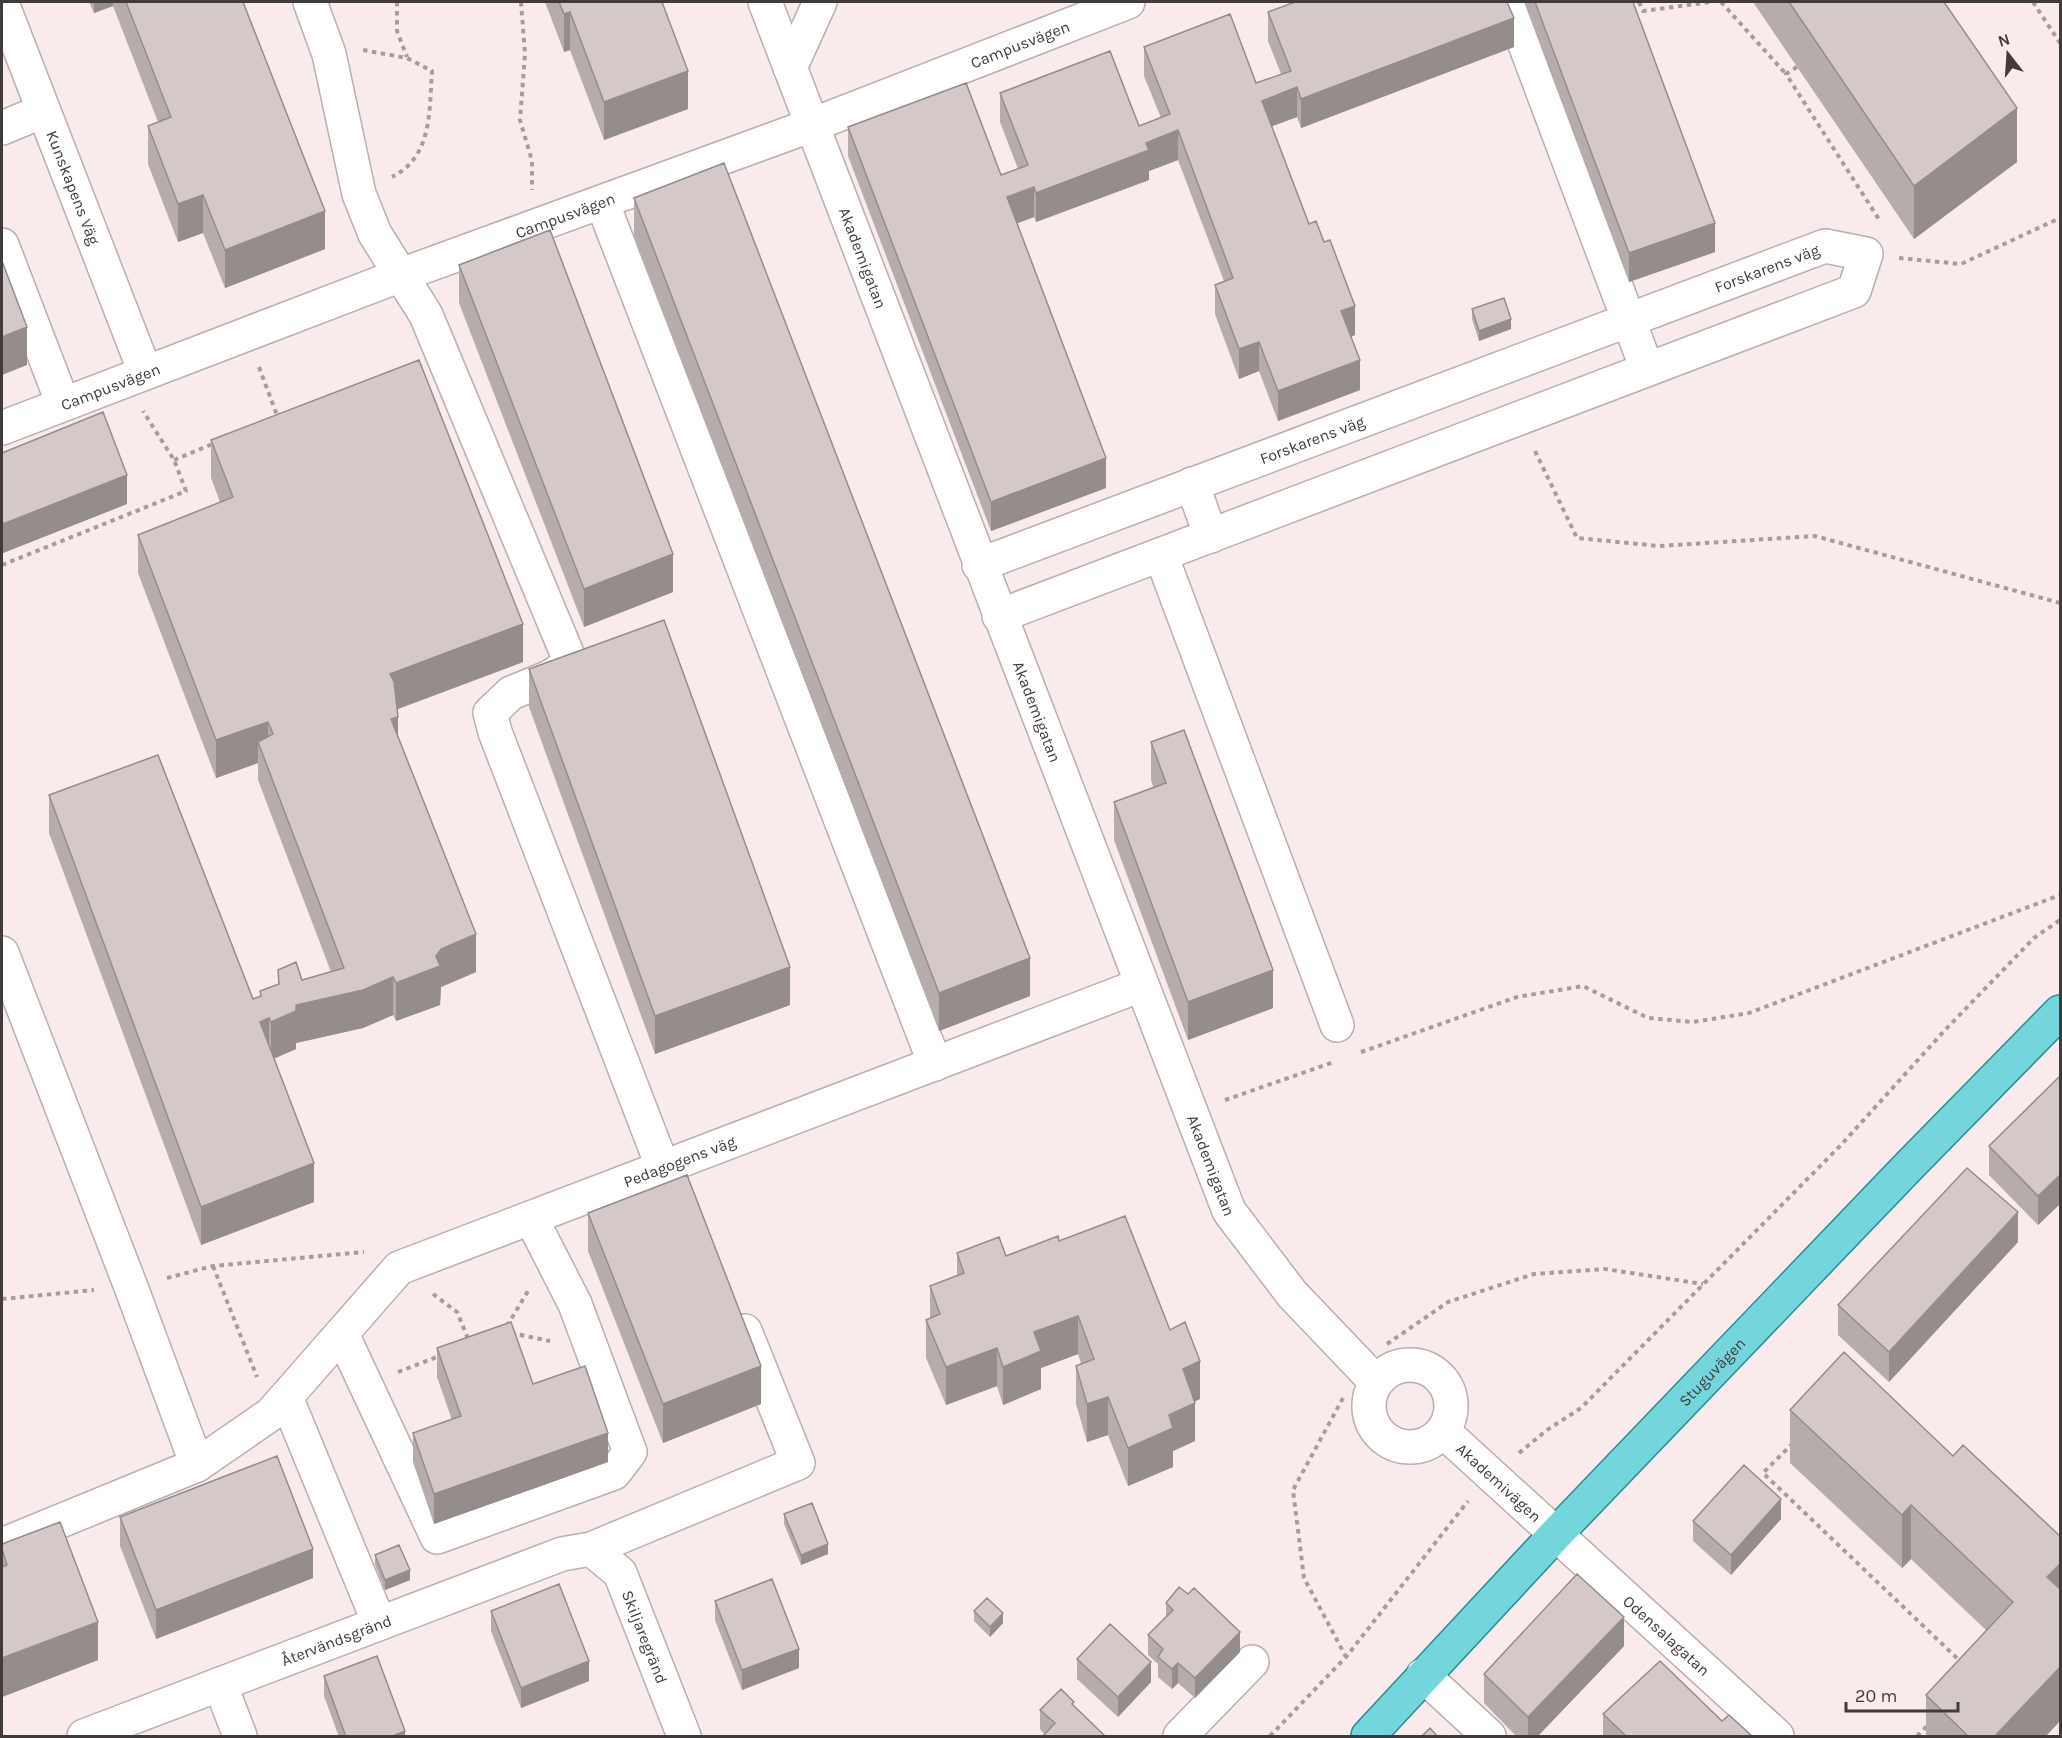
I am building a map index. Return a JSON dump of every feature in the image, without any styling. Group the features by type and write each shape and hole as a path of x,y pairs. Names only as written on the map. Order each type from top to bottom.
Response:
{"main road":[{"name":"Stuguvägen","path":"1368,1737 1556,1534 1908,1167 2061,1012"}],"street":[{"path":"310,2 329,54 359,194 375,234 426,315 570,663 550,677 511,693 490,713 495,732 670,1165 690,1194"},
{"name":"Akademigatan","path":"765,2 979,565 1191,1116 1230,1211 1292,1294 1368,1375"},
{"path":"790,68 820,2"},
{"name":"Campusvägen","path":"2,428 401,275 812,125 1128,2"},
{"path":"1509,2 1647,369"},
{"name":"Kunskapens Väg","path":"2,3 43,111 134,376"},
{"path":"2,128 43,111"},
{"path":"602,202 935,1064"},
{"path":"2,245 63,404"},
{"name":"Forskarens väg","path":"979,565 1825,246 1866,254"},
{"path":"999,616 1854,291 1866,254"},
{"path":"1192,484 1211,536"},
{"path":"1161,555 1337,1025"},
{"path":"2,953 132,1287 197,1465"},
{"name":"Pedagogens väg","path":"2,1545 197,1465 279,1406 399,1268 1141,985"},
{"path":"342,1334 437,1536 614,1473 630,1452 575,1304 550,1251 531,1218"},
{"name":"Återvändsgränd","path":"84,1737 562,1554 591,1549 798,1463 733,1302"},
{"name":"Akademivägen","path":"1397,1366 1423,1366 1435,1372 1444,1381 1451,1400 1450,1419 1443,1431 1420,1446 1405,1447 1386,1439 1372,1423 1369,1409 1368,1375 1385,1372 1397,1366"},
{"path":"279,1406 379,1623"},
{"name":"Akademivägen","path":"1443,1431 1556,1534"},
{"name":"Odensalagatan","path":"1556,1534 1777,1737"},
{"name":"Skiljaregränd","path":"591,1549 620,1573 684,1737"},
{"path":"1180,1737 1252,1662"},
{"path":"1423,1675 1489,1737"},
{"path":"220,1684 240,1737"}],"path":[{"path":"397,2 397,31 407,58"},
{"path":"521,2 525,54 520,120 532,161 532,201 539,225"},
{"path":"1639,2 1643,11 1711,2"},
{"path":"1721,2 1786,74 1886,229"},
{"path":"2032,2 2061,43"},
{"path":"329,54 364,50 407,58 432,71 429,121 422,149 396,175 359,194"},
{"path":"1786,74 1797,67"},
{"path":"1866,254 1961,264 2061,218"},
{"path":"1898,248 1904,258"},
{"path":"246,334 279,417 268,422"},
{"path":"2,565 186,491 174,460 134,376"},
{"path":"1520,418 1577,538 1659,546 1815,536 2061,603"},
{"path":"174,460 216,443"},
{"path":"1353,1055 1517,997 1583,986 1648,1018 1693,1023 1749,1013 2061,895"},
{"path":"1270,1737 1346,1657 1461,1508 1491,1477 1547,1430 1581,1408 1840,1146 1946,1029 2034,938 2061,920"},
{"path":"1191,1116 1221,1102 1342,1059"},
{"path":"504,1331 550,1251"},
{"path":"2,1299 132,1287 213,1266 374,1252 457,1312 471,1344 460,1348"},
{"path":"213,1266 279,1406"},
{"path":"1346,1657 1304,1578 1293,1490 1368,1375 1378,1351 1448,1302 1534,1274 1605,1269 1704,1284"},
{"path":"366,1384 450,1352"},
{"path":"1796,1440 1763,1473 1965,1666"},
{"path":"1917,1737 1933,1719"}],"building":[{"path":"126,2 243,2 325,211 225,250 203,195 178,204 148,126 171,117"},
{"path":"559,2 662,2 688,71 604,102 570,12 564,14"},
{"path":"1295,2 1507,2 1514,18 1301,99 1297,87 1262,101 1309,224 1316,221 1324,242 1330,240 1355,306 1341,311 1360,360 1278,391 1259,342 1239,349 1215,285 1233,278 1178,130 1146,143 1149,150 1036,193 1034,187 1007,197 1106,458 991,502 848,127 966,83 1001,175 1028,165 1000,93 1110,51 1139,126 1170,114 1144,47 1230,14 1256,83 1291,71 1268,12"},
{"path":"1535,2 1633,2 1715,223 1629,253"},
{"path":"1789,2 1944,2 2017,108 1914,186"},
{"path":"724,163 1030,958 939,993 634,198"},
{"path":"550,230 673,554 584,589 459,265"},
{"path":"2,261 27,327 2,337"},
{"path":"1504,298 1511,319 1479,331 1472,309"},
{"path":"419,360 523,624 390,674 394,682 398,717 391,719 476,934 441,949 436,956 440,966 396,983 393,977 363,990 296,1005 296,1011 271,1022 269,1018 260,1022 314,1163 201,1207 49,795 158,755 253,999 261,996 260,991 279,984 278,970 296,962 302,980 344,968 258,742 273,734 268,722 216,740 138,535 233,497 211,440"},
{"path":"103,412 127,475 3,524 2,453"},
{"path":"664,620 790,967 655,1016 529,669"},
{"path":"1184,730 1273,970 1188,1002 1114,802 1166,783 1151,742"},
{"path":"2061,1075 2061,1174 2038,1196 1989,1146"},
{"path":"1967,1168 2018,1212 1889,1352 1838,1305"},
{"path":"687,1175 761,1366 663,1404 588,1213"},
{"path":"1125,1216 1170,1330 1185,1322 1200,1361 1183,1369 1195,1403 1169,1415 1173,1428 1128,1448 1108,1397 1087,1404 1076,1366 1094,1359 1078,1316 1034,1332 1041,1351 1003,1367 997,1348 946,1367 926,1320 940,1314 930,1286 964,1273 957,1253 999,1237 1006,1256 1058,1236 1059,1241"},
{"path":"511,1322 533,1384 585,1366 608,1433 434,1494 413,1433 461,1416 437,1348"},
{"path":"1844,1352 1953,1456 1963,1445 2061,1537 2061,1563 2047,1577 2061,1590 2061,1666 1994,1737 1969,1737 1926,1695 2013,1602 1911,1505 1902,1515 1790,1410"},
{"path":"277,1456 313,1549 156,1610 120,1517"},
{"path":"1744,1465 1781,1499 1731,1555 1693,1521"},
{"path":"812,1503 828,1544 801,1555 784,1514"},
{"path":"60,1522 98,1622 2,1658 2,1567 7,1565 2,1544"},
{"path":"399,1545 410,1570 385,1580 375,1555"},
{"path":"1577,1574 1624,1617 1528,1717 1484,1674"},
{"path":"772,1579 799,1649 742,1670 715,1601"},
{"path":"559,1584 589,1661 521,1688 491,1611"},
{"path":"1179,1587 1188,1594 1194,1588 1240,1632 1195,1678 1178,1663 1172,1669 1158,1657 1163,1649 1148,1635 1173,1610 1166,1603"},
{"path":"987,1598 1003,1613 990,1627 974,1611"},
{"path":"1110,1624 1151,1662 1118,1697 1077,1659"},
{"path":"377,1656 405,1731 390,1737 346,1737 324,1676"},
{"path":"1660,1661 1722,1721 1729,1715 1753,1737 1627,1737 1603,1714"},
{"path":"1061,1689 1074,1702 1072,1704 1106,1737 1042,1737 1055,1723 1040,1710"},
{"path":"1430,1728 1438,1737 1421,1737"}]}
